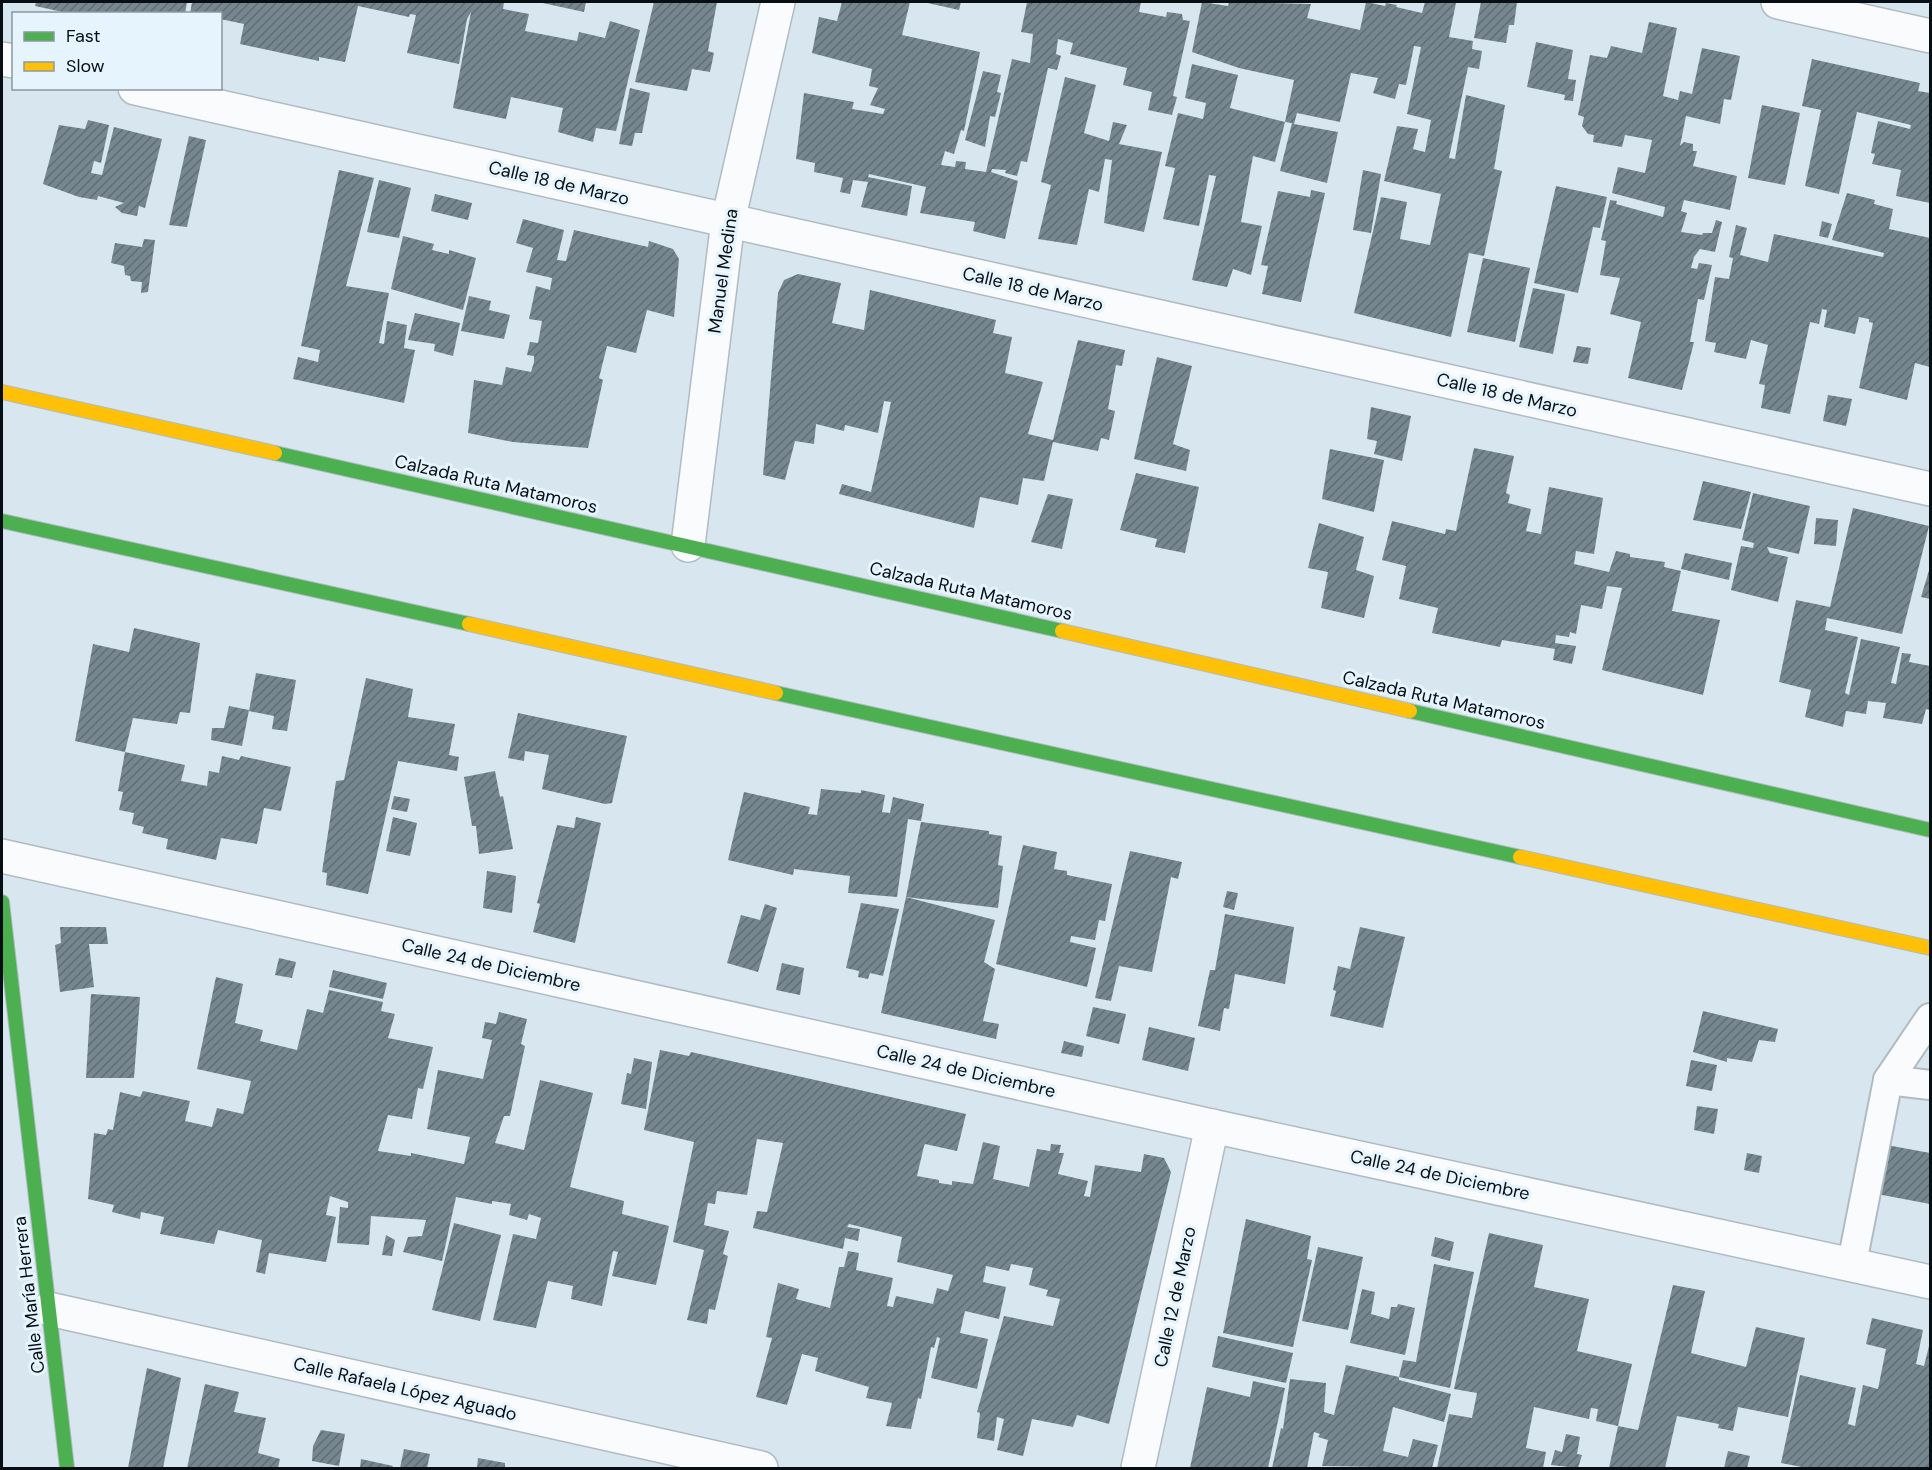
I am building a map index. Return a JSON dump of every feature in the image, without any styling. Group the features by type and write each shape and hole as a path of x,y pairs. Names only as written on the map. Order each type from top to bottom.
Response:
{"main road":[{"name":"Calzada Ruta Matamoros","path":"2,392 688,545 1930,830"},
{"path":"2,521 1930,948"},
{"name":"Calle María Herrera","path":"2,902 67,1468"}],"street":[{"name":"Manuel Medina","path":"688,545 728,221 778,2"},
{"path":"1778,2 1930,36"},
{"name":"Calle 18 de Marzo","path":"144,90 1930,489"},
{"name":"Calle 24 de Diciembre","path":"2,856 1212,1126 1852,1263 1930,1282"},
{"name":"Calle 12 de Marzo","path":"1138,1468 1212,1126"},
{"name":"Calle Rafaela López Aguado","path":"49,1309 761,1468"}],"lane":[{"path":"1852,1263 1887,1080 1930,1018"},
{"path":"1887,1080 1930,1085"}],"building":[{"path":"36,2 187,2 185,12 63,12 35,6"},
{"path":"192,2 504,2 503,9 529,14 525,31 577,41 579,32 605,38 610,21 640,30 616,131 596,128 593,142 558,132 563,108 511,97 506,119 453,108 471,12 467,19 459,64 407,53 416,15 410,14 409,17 358,6 345,62 319,57 319,61 240,44 244,24 222,19 222,12 190,12"},
{"path":"538,2 586,2 584,12"},
{"path":"654,2 717,2 708,51 714,53 710,72 692,69 687,91 635,82"},
{"path":"842,2 910,2 902,35 980,52 964,131 961,130 954,154 945,151 941,165 955,167 956,161 966,162 965,169 986,172 1012,59 1030,63 1033,34 1021,32 1027,2 1141,2 1139,12 1166,17 1167,12 1182,14 1183,20 1190,21 1173,96 1177,97 1172,115 1148,110 1152,92 1123,85 1127,68 1070,54 1073,43 1058,39 1056,54 1061,56 1057,70 1048,68 1027,162 1021,161 1017,176 1005,173 1006,170 992,169 991,172 1018,181 1005,239 973,231 975,222 920,213 926,187 869,174 868,177 912,186 907,216 861,207 868,182 853,180 850,194 840,192 843,178 814,172 815,163 796,159 804,93 854,102 852,109 883,114 885,109 870,105 878,88 869,86 872,69 812,53 819,17 837,21"},
{"path":"923,2 961,2 959,10"},
{"path":"1202,2 1228,6 1229,2 1311,4 1307,18 1360,30 1366,2 1385,6 1386,3 1397,5 1396,7 1422,13 1425,2 1456,3 1449,37 1473,41 1472,49 1482,51 1479,69 1468,67 1449,158 1455,159 1466,95 1505,105 1494,169 1502,171 1484,256 1469,253 1451,337 1354,313 1381,197 1407,202 1400,239 1430,245 1441,194 1384,181 1397,126 1418,129 1413,149 1425,152 1431,120 1407,114 1421,47 1414,46 1406,85 1399,84 1395,99 1373,93 1378,78 1351,73 1340,122 1297,113 1294,124 1338,132 1327,183 1280,171 1292,123 1285,122 1294,80 1239,68 1192,52"},
{"path":"1481,2 1517,2 1514,25 1509,25 1506,43 1474,38"},
{"path":"1649,22 1677,28 1663,96 1678,100 1680,91 1692,94 1702,48 1740,56 1731,100 1724,99 1720,124 1686,116 1680,146 1684,142 1693,144 1693,151 1697,151 1693,166 1737,176 1730,210 1684,200 1681,211 1687,213 1681,232 1702,235 1712,233 1716,220 1722,222 1715,252 1700,249 1694,257 1691,268 1697,269 1699,263 1712,265 1704,300 1698,299 1690,342 1694,342 1682,390 1628,378 1641,322 1610,314 1620,278 1600,275 1606,241 1601,240 1610,200 1617,201 1616,204 1663,217 1665,207 1612,193 1618,167 1645,173 1652,140 1625,135 1622,147 1593,142 1594,135 1588,134 1582,126 1584,117 1578,115 1590,55 1607,58 1611,46 1642,53"},
{"path":"1536,42 1573,50 1568,79 1576,80 1573,101 1564,100 1565,95 1527,87"},
{"path":"1812,59 1920,83 1918,91 1930,93 1930,203 1896,196 1901,170 1872,164 1875,154 1871,153 1878,121 1910,129 1911,125 1857,112 1839,194 1805,186 1821,110 1802,106"},
{"path":"1192,64 1238,75 1230,108 1285,122 1275,162 1253,156 1241,222 1262,226 1251,275 1233,269 1227,287 1192,280 1216,176 1209,175 1199,226 1163,219 1175,168 1165,166 1178,113 1203,119 1206,103 1185,98"},
{"path":"983,71 1001,75 997,92 1001,93 995,117 990,116 985,147 965,140"},
{"path":"1065,77 1096,85 1084,133 1109,141 1113,122 1127,125 1119,144 1162,152 1144,232 1104,223 1112,160 1105,159 1099,192 1089,189 1077,245 1038,239 1051,185 1041,182"},
{"path":"630,88 650,93 642,133 635,133 632,146 619,144"},
{"path":"1762,105 1800,113 1785,185 1748,178"},
{"path":"88,120 109,125 101,163 94,161 91,173 102,175 114,127 162,139 145,208 139,206 137,216 122,213 115,207 124,203 98,196 97,200 79,197 43,184 59,125 85,129"},
{"path":"189,136 206,140 187,227 169,225"},
{"path":"339,170 374,178 346,286 389,293 379,343 384,344 387,321 407,325 404,348 415,350 404,403 293,379 298,357 318,362 320,350 301,346"},
{"path":"1363,170 1381,174 1371,233 1353,230"},
{"path":"379,180 411,188 399,238 367,232"},
{"path":"1556,186 1607,197 1600,228 1593,227 1578,293 1534,283"},
{"path":"1311,190 1325,193 1301,302 1262,294 1268,266 1261,265 1278,191 1310,197"},
{"path":"1847,193 1875,200 1874,204 1893,209 1889,229 1930,238 1930,367 1915,363 1907,400 1859,388 1873,323 1869,322 1869,319 1859,317 1855,334 1824,327 1827,310 1822,309 1819,324 1810,322 1790,414 1761,408 1765,385 1759,384 1768,345 1751,340 1746,359 1714,352 1716,343 1705,341 1715,277 1729,279 1733,258 1729,257 1736,225 1747,228 1740,255 1768,262 1774,234 1883,257 1884,253 1832,240"},
{"path":"435,194 472,203 468,220 431,211"},
{"path":"523,219 564,230 557,260 566,261 574,230 648,247 649,241 673,249 679,259 674,317 647,310 636,353 607,346 599,378 603,380 588,448 513,442 468,433 474,380 502,385 506,367 531,372 534,362 534,356 527,355 530,342 538,343 542,321 529,319 536,286 550,290 552,278 526,272 533,248 516,243"},
{"path":"1822,221 1832,224 1828,238 1819,236"},
{"path":"403,236 434,244 432,250 449,254 449,250 476,258 463,310 391,289"},
{"path":"144,239 155,240 148,292 141,293 142,282 131,281 130,276 125,275 124,266 111,263 115,243 142,247"},
{"path":"1483,258 1530,268 1515,342 1467,332"},
{"path":"798,274 841,283 832,323 864,330 870,290 996,320 993,333 1012,337 1005,373 1043,382 1028,434 1053,440 1078,340 1125,350 1122,366 1116,365 1108,409 1115,411 1109,440 1101,438 1098,451 1053,442 1044,481 1023,478 1018,505 980,497 974,528 839,494 842,484 871,492 891,402 884,401 878,433 845,425 844,431 816,424 814,444 795,441 785,480 763,475 778,293 784,280"},
{"path":"1533,288 1565,294 1553,354 1519,347"},
{"path":"469,296 491,301 489,310 510,315 504,339 461,331"},
{"path":"415,313 460,323 453,356 434,351 435,344 408,340"},
{"path":"1577,346 1591,348 1588,364 1573,362"},
{"path":"1157,357 1192,366 1173,444 1190,450 1186,471 1134,459"},
{"path":"1828,395 1852,399 1846,426 1823,421"},
{"path":"1371,407 1411,416 1402,461 1374,454 1377,441 1367,439"},
{"path":"1474,448 1514,456 1506,493 1510,495 1508,503 1531,509 1526,531 1541,534 1549,487 1603,498 1594,554 1576,551 1574,564 1609,572 1616,551 1630,554 1630,557 1665,562 1664,567 1681,571 1672,611 1720,620 1703,695 1602,670 1622,588 1607,586 1602,609 1581,605 1576,634 1570,632 1569,637 1556,635 1555,643 1576,646 1572,664 1553,660 1555,649 1502,640 1500,647 1432,633 1438,608 1399,599 1406,566 1382,560 1392,521 1445,534 1446,529 1456,531"},
{"path":"1330,449 1384,460 1374,512 1322,499"},
{"path":"1136,473 1199,487 1185,553 1155,547 1157,539 1120,530"},
{"path":"1703,481 1751,492 1741,529 1693,520"},
{"path":"1753,493 1810,506 1799,554 1767,547 1770,553 1788,557 1778,602 1731,590 1741,546 1753,548 1754,543 1742,540"},
{"path":"1048,494 1073,499 1062,549 1031,542"},
{"path":"1853,508 1929,526 1902,634 1827,618 1825,630 1858,637 1845,693 1849,695 1861,639 1900,647 1891,683 1896,684 1902,653 1911,654 1909,662 1930,666 1930,710 1926,709 1922,724 1883,718 1886,703 1868,701 1866,714 1846,711 1843,727 1805,717 1811,690 1779,682 1796,600 1830,607"},
{"path":"1816,518 1838,520 1836,546 1814,544"},
{"path":"1319,523 1364,537 1356,570 1374,576 1364,618 1321,608 1328,572 1308,568"},
{"path":"1685,553 1732,563 1729,580 1681,569"},
{"path":"1930,567 1930,599 1921,597"},
{"path":"134,628 200,643 190,713 180,712 177,724 133,718 125,752 75,741 93,644 129,652"},
{"path":"256,673 296,680 287,731 272,729 274,716 249,711"},
{"path":"366,678 413,689 408,717 455,724 449,755 459,757 457,771 398,761 368,894 326,885 327,873 322,872 336,781 344,780"},
{"path":"229,706 249,710 242,746 211,740 212,728 224,728"},
{"path":"518,713 627,736 612,803 605,804 542,789 549,755 525,751 524,761 508,758"},
{"path":"125,752 185,765 181,781 207,786 209,771 219,773 222,756 239,760 241,756 291,767 281,811 264,808 257,844 221,838 216,860 166,849 168,839 142,833 144,827 132,824 134,813 119,810 123,792 118,791"},
{"path":"495,771 500,797 503,796 513,849 479,854 476,826 472,826 464,777"},
{"path":"821,789 861,793 861,790 885,795 882,812 890,813 893,797 924,804 921,821 908,819 897,897 848,893 850,876 794,869 793,875 728,860 744,792 810,807 808,814 817,815"},
{"path":"394,796 410,799 407,812 391,809"},
{"path":"393,817 417,823 410,856 386,851"},
{"path":"576,817 601,823 575,943 533,932 540,904 537,903 557,825 574,828"},
{"path":"921,822 989,831 989,834 1002,836 998,865 1003,866 998,908 906,897"},
{"path":"1023,845 1057,852 1054,869 1067,871 1067,875 1112,884 1105,921 1099,920 1095,940 1071,936 1070,942 1096,948 1087,987 996,964"},
{"path":"1130,851 1182,862 1178,879 1171,877 1152,972 1119,966 1111,1001 1095,998"},
{"path":"487,871 516,876 512,913 483,908"},
{"path":"1227,891 1238,893 1234,910 1223,907"},
{"path":"906,897 995,920 984,962 995,969 983,1021 999,1024 996,1039 881,1013"},
{"path":"861,903 899,909 883,976 870,973 868,979 858,977 859,971 846,968"},
{"path":"765,904 777,908 758,972 727,963 741,915 760,920"},
{"path":"1225,914 1294,927 1285,984 1235,974 1229,1009 1224,1008 1220,1031 1198,1026 1210,970 1215,970"},
{"path":"60,927 106,927 108,944 89,944 94,987 60,992 55,945 61,943"},
{"path":"1360,927 1405,937 1383,1028 1330,1016 1336,991 1333,990 1338,966 1350,969"},
{"path":"279,958 296,962 292,978 275,975"},
{"path":"782,963 804,968 800,995 776,990"},
{"path":"333,970 387,983 383,999 329,987"},
{"path":"216,977 243,984 235,1023 263,1030 260,1041 297,1050 307,1009 323,1013 329,990 383,1002 381,1011 395,1014 388,1038 433,1047 423,1089 418,1088 412,1119 388,1115 378,1151 411,1156 411,1153 464,1164 470,1137 427,1129 438,1070 483,1079 492,1040 482,1038 485,1022 496,1024 499,1012 527,1019 521,1044 525,1046 510,1116 504,1116 495,1143 524,1150 540,1080 593,1093 570,1187 624,1201 622,1214 669,1226 656,1285 612,1276 618,1252 613,1251 602,1306 571,1299 573,1286 548,1281 536,1328 493,1320 513,1234 536,1239 541,1218 529,1214 527,1220 509,1215 511,1204 492,1201 492,1204 456,1197 442,1261 403,1252 408,1237 422,1236 426,1220 371,1216 369,1245 337,1243 340,1207 348,1208 348,1202 330,1196 326,1215 336,1217 326,1262 269,1253 265,1274 256,1272 262,1240 218,1230 214,1244 160,1234 164,1217 141,1212 140,1219 112,1212 114,1205 88,1199 94,1133 106,1135 108,1129 113,1130 120,1092 140,1097 143,1091 190,1101 185,1121 212,1127 217,1108 243,1114 251,1081 197,1069"},
{"path":"91,994 140,997 134,1078 86,1078"},
{"path":"1093,1007 1126,1014 1119,1044 1086,1036"},
{"path":"1703,1011 1778,1029 1775,1042 1759,1040 1752,1062 1727,1058 1727,1062 1693,1052"},
{"path":"1149,1027 1195,1038 1188,1071 1142,1060"},
{"path":"1064,1041 1084,1046 1082,1057 1061,1053"},
{"path":"660,1050 689,1056 691,1052 966,1114 957,1151 925,1144 924,1146 917,1176 939,1180 939,1183 952,1185 952,1181 973,1184 983,1142 1000,1146 993,1179 1029,1187 1037,1149 1050,1151 1051,1144 1061,1145 1059,1153 1064,1153 1058,1174 1088,1181 1084,1196 1090,1197 1095,1165 1141,1172 1144,1154 1164,1158 1171,1172 1109,1424 1077,1415 1073,1427 1032,1419 1023,1456 997,1450 1004,1419 997,1417 994,1441 977,1438 980,1413 977,1412 1004,1316 1053,1326 1060,1299 1046,1296 1048,1290 1029,1285 1033,1268 1011,1264 1009,1271 986,1266 983,1282 1006,1287 999,1319 965,1311 960,1333 988,1339 977,1389 931,1378 940,1338 937,1337 934,1348 931,1347 921,1399 918,1398 911,1429 886,1426 892,1403 866,1398 869,1387 815,1371 818,1358 802,1354 787,1405 756,1397 772,1338 766,1337 778,1283 799,1289 796,1299 830,1308 839,1267 844,1267 848,1251 859,1253 856,1270 893,1278 887,1306 893,1307 896,1296 933,1304 937,1288 948,1291 953,1275 897,1262 902,1237 849,1224 847,1227 860,1229 858,1241 845,1238 843,1249 753,1228 757,1211 767,1212 783,1143 757,1139 747,1195 717,1191 715,1204 708,1203 704,1225 729,1231 723,1254 728,1256 715,1310 709,1309 707,1324 687,1320 704,1250 673,1242 694,1142 644,1130"},
{"path":"634,1058 652,1062 646,1109 621,1104 627,1073 631,1074"},
{"path":"1691,1060 1717,1065 1712,1091 1686,1086"},
{"path":"1697,1106 1718,1109 1714,1134 1694,1130"},
{"path":"1865,1141 1930,1153 1930,1204 1856,1190"},
{"path":"1747,1153 1762,1156 1759,1173 1744,1170"},
{"path":"1246,1219 1311,1236 1307,1259 1312,1260 1293,1347 1223,1333"},
{"path":"454,1223 501,1235 480,1321 432,1310"},
{"path":"1489,1233 1543,1245 1534,1287 1589,1299 1577,1351 1632,1364 1618,1426 1596,1421 1598,1409 1591,1408 1589,1419 1534,1407 1526,1448 1546,1452 1543,1468 1437,1468 1449,1414 1472,1418 1477,1393 1454,1389"},
{"path":"386,1235 395,1240 392,1256 382,1255"},
{"path":"1435,1237 1454,1242 1450,1261 1431,1256"},
{"path":"1318,1247 1363,1257 1348,1330 1302,1321"},
{"path":"1434,1264 1474,1272 1450,1388 1399,1377 1403,1360 1416,1362"},
{"path":"1673,1285 1705,1291 1691,1353 1746,1367 1756,1327 1805,1338 1788,1417 1738,1407 1733,1431 1718,1428 1719,1424 1677,1416 1665,1468 1609,1468 1618,1426 1638,1430"},
{"path":"1362,1289 1375,1292 1371,1314 1389,1319 1391,1307 1397,1307 1398,1304 1415,1308 1405,1355 1350,1343"},
{"path":"1872,1318 1923,1330 1916,1364 1924,1366 1930,1342 1930,1468 1807,1468 1781,1463 1800,1375 1856,1388 1848,1424 1855,1426 1863,1385 1878,1389 1886,1349 1866,1344"},
{"path":"1218,1336 1293,1353 1286,1383 1212,1367"},
{"path":"1346,1365 1399,1377 1399,1380 1451,1394 1444,1422 1393,1407 1383,1451 1408,1457 1413,1439 1438,1445 1432,1468 1322,1466 1328,1440 1318,1437 1320,1434 1314,1432 1307,1468 1272,1468 1281,1428 1283,1429 1290,1379 1326,1383 1324,1412 1334,1415"},
{"path":"147,1368 181,1378 163,1468 128,1468"},
{"path":"1253,1381 1285,1388 1268,1468 1190,1468 1207,1387 1250,1397"},
{"path":"205,1384 239,1392 234,1412 266,1418 258,1453 280,1459 278,1468 187,1468"},
{"path":"321,1430 345,1434 339,1466 312,1461 313,1446"},
{"path":"1566,1434 1580,1437 1577,1454 1582,1455 1578,1468 1551,1465 1555,1450 1562,1452"},
{"path":"404,1449 430,1454 427,1468 400,1468"},
{"path":"1728,1451 1750,1456 1747,1468 1724,1468"},
{"path":"478,1458 505,1463 505,1468 477,1468"},
{"path":"361,1459 393,1466 392,1468 360,1468"}],"traffic: fast":[{"path":"275,453 1062,631"},
{"path":"2,521 469,624"},
{"path":"776,693 1520,857"},
{"path":"1410,711 1930,830"},
{"path":"2,902 67,1468"}],"traffic: slow":[{"path":"2,392 275,453"},
{"path":"469,624 776,693"},
{"path":"1062,631 1410,711"},
{"path":"1520,857 1930,948"}]}
